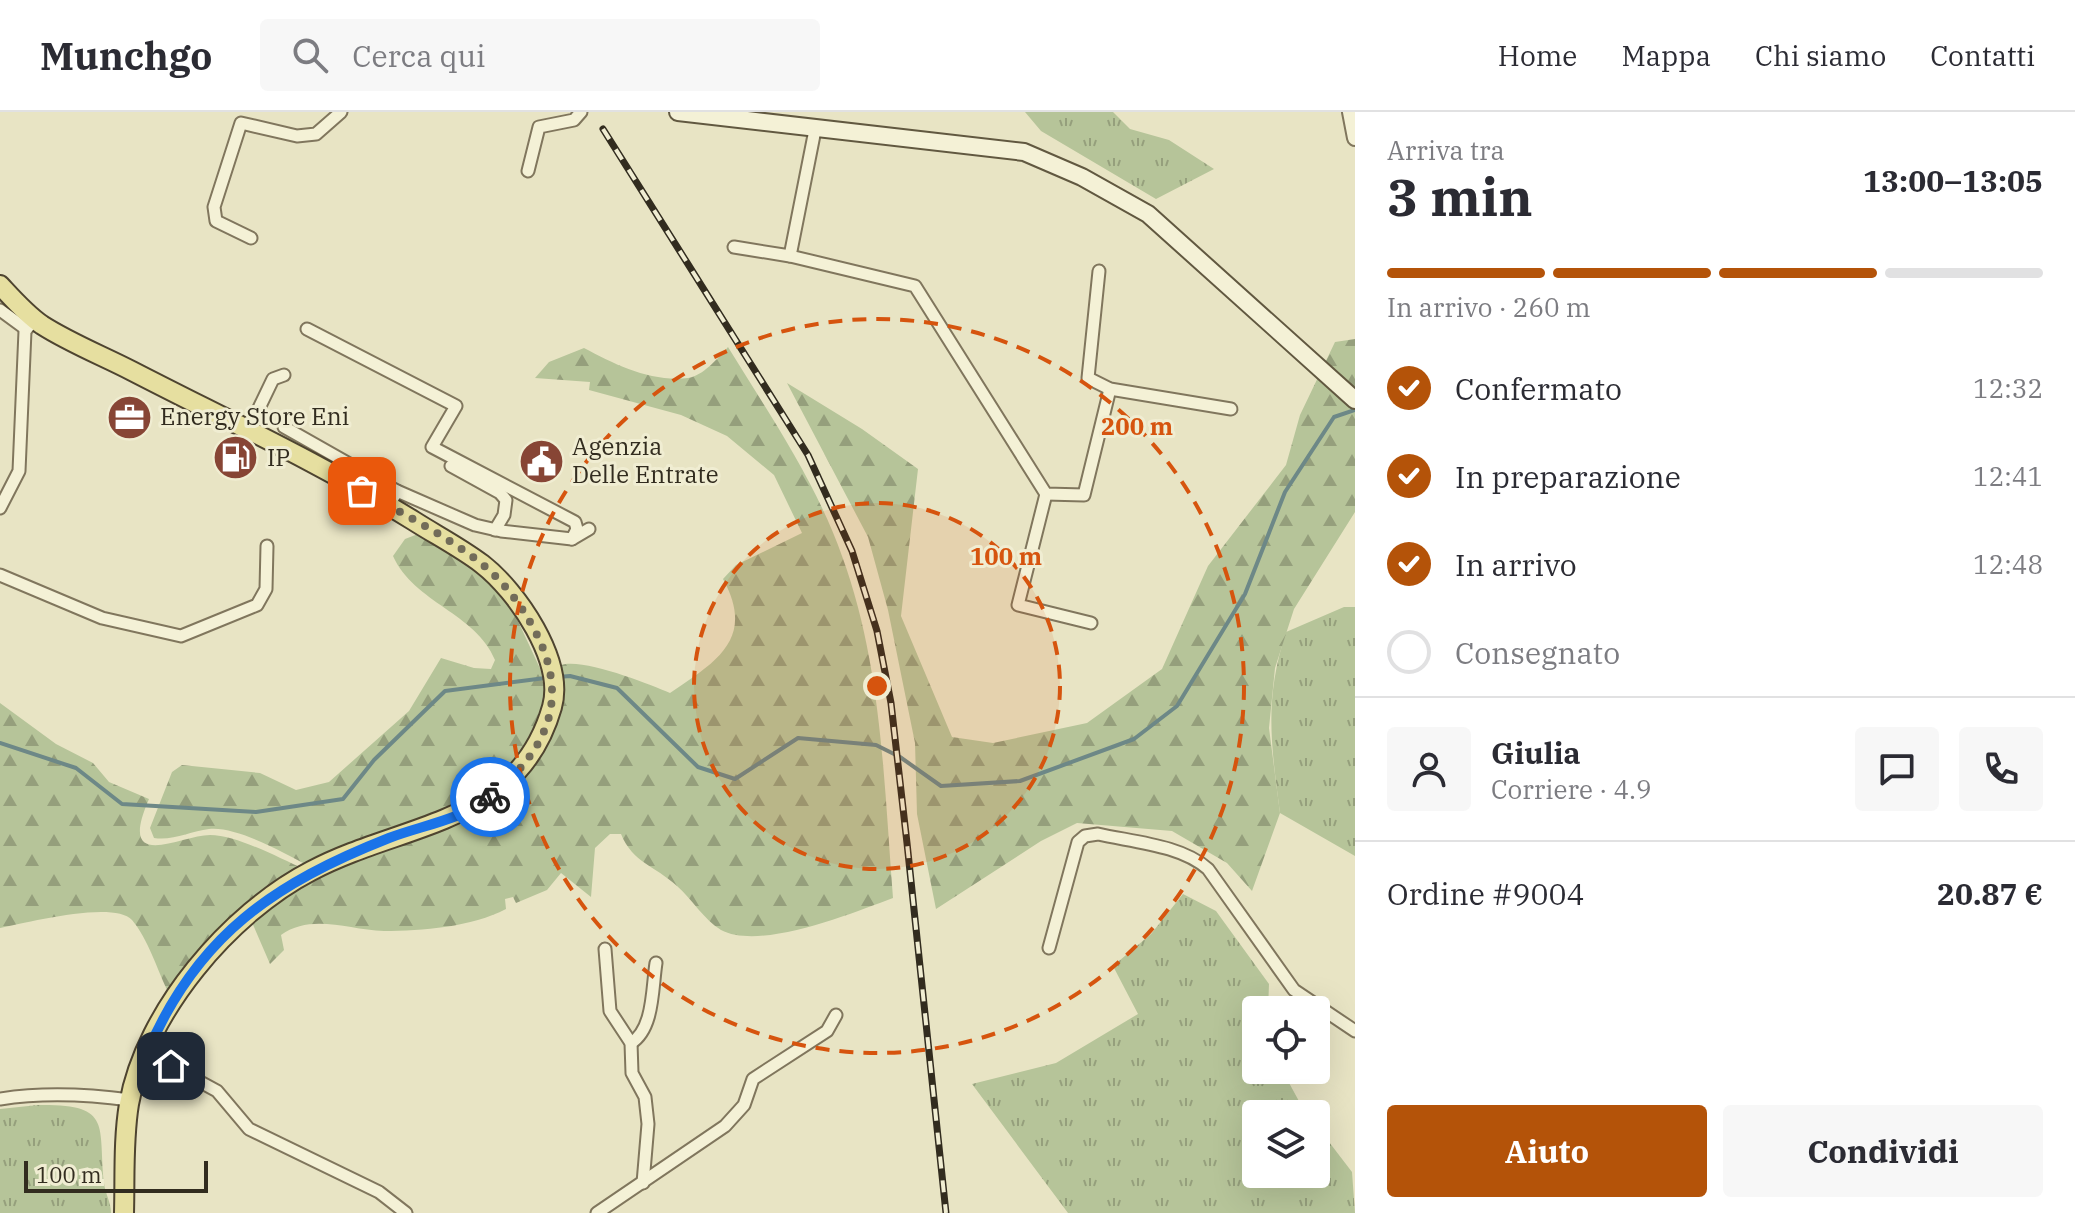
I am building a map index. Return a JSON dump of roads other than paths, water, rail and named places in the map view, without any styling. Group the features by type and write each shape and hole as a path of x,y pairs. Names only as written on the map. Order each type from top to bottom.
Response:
{"main road":[{"path":"678,112 1024,152 1082,177 1148,214 1355,400"},
{"path":"0,285 31,324 248,431 393,498 503,583 524,612 550,667 555,690 551,711 521,767 483,802 462,814 394,836 312,870 248,913 219,941 180,992 147,1053 130,1100 124,1213"}],"street":[{"path":"251,238 216,221 214,207 241,123 297,136 316,134 341,112"},
{"path":"528,171 539,127 574,120 581,112"},
{"path":"1350,112 1355,138"},
{"path":"790,256 815,130"},
{"path":"734,247 790,256 915,286 1046,494 1018,605 1091,623"},
{"path":"1099,271 1088,378 1110,389 1231,409"},
{"path":"0,310 31,324 19,471 0,508"},
{"path":"307,329 456,406 432,447 575,522 577,529 572,539"},
{"path":"248,431 273,379 284,375"},
{"path":"1046,494 1084,495 1110,389"},
{"path":"284,427 393,498 495,530 572,539 589,529"},
{"path":"451,466 506,500 504,515 495,530"},
{"path":"0,575 102,618 181,636 257,605 266,589 267,546"},
{"path":"1049,948 1078,842 1085,836 1098,834 1179,853 1196,858 1208,869 1294,990 1355,1031"},
{"path":"605,949 610,1011 631,1043 632,1073 645,1097 648,1124 643,1183"},
{"path":"631,1043 641,1036 647,1021 656,963"},
{"path":"597,1213 725,1126 744,1105 753,1079 827,1031 836,1015"},
{"path":"147,1053 217,1091 249,1129 379,1192 406,1213"},
{"path":"0,1099 63,1094 130,1100"}],"waterway":[{"path":"558,677 570,676 617,688 698,767 735,779 798,738 876,745 900,757 941,786 1020,781 1134,739 1177,706 1245,594 1285,492 1334,417 1355,410"},
{"path":"0,743 76,768 122,804 256,812 343,799 374,760 445,691 545,678"}],"railway":[{"path":"603,129 808,455 852,551 877,631 891,703 946,1213"}],"place":[{"name":"Energy Store Eni","path":"129,417"},
{"name":"IP","path":"236,458"},
{"name":"Agenzia Delle Entrate","path":"541,461"}]}
